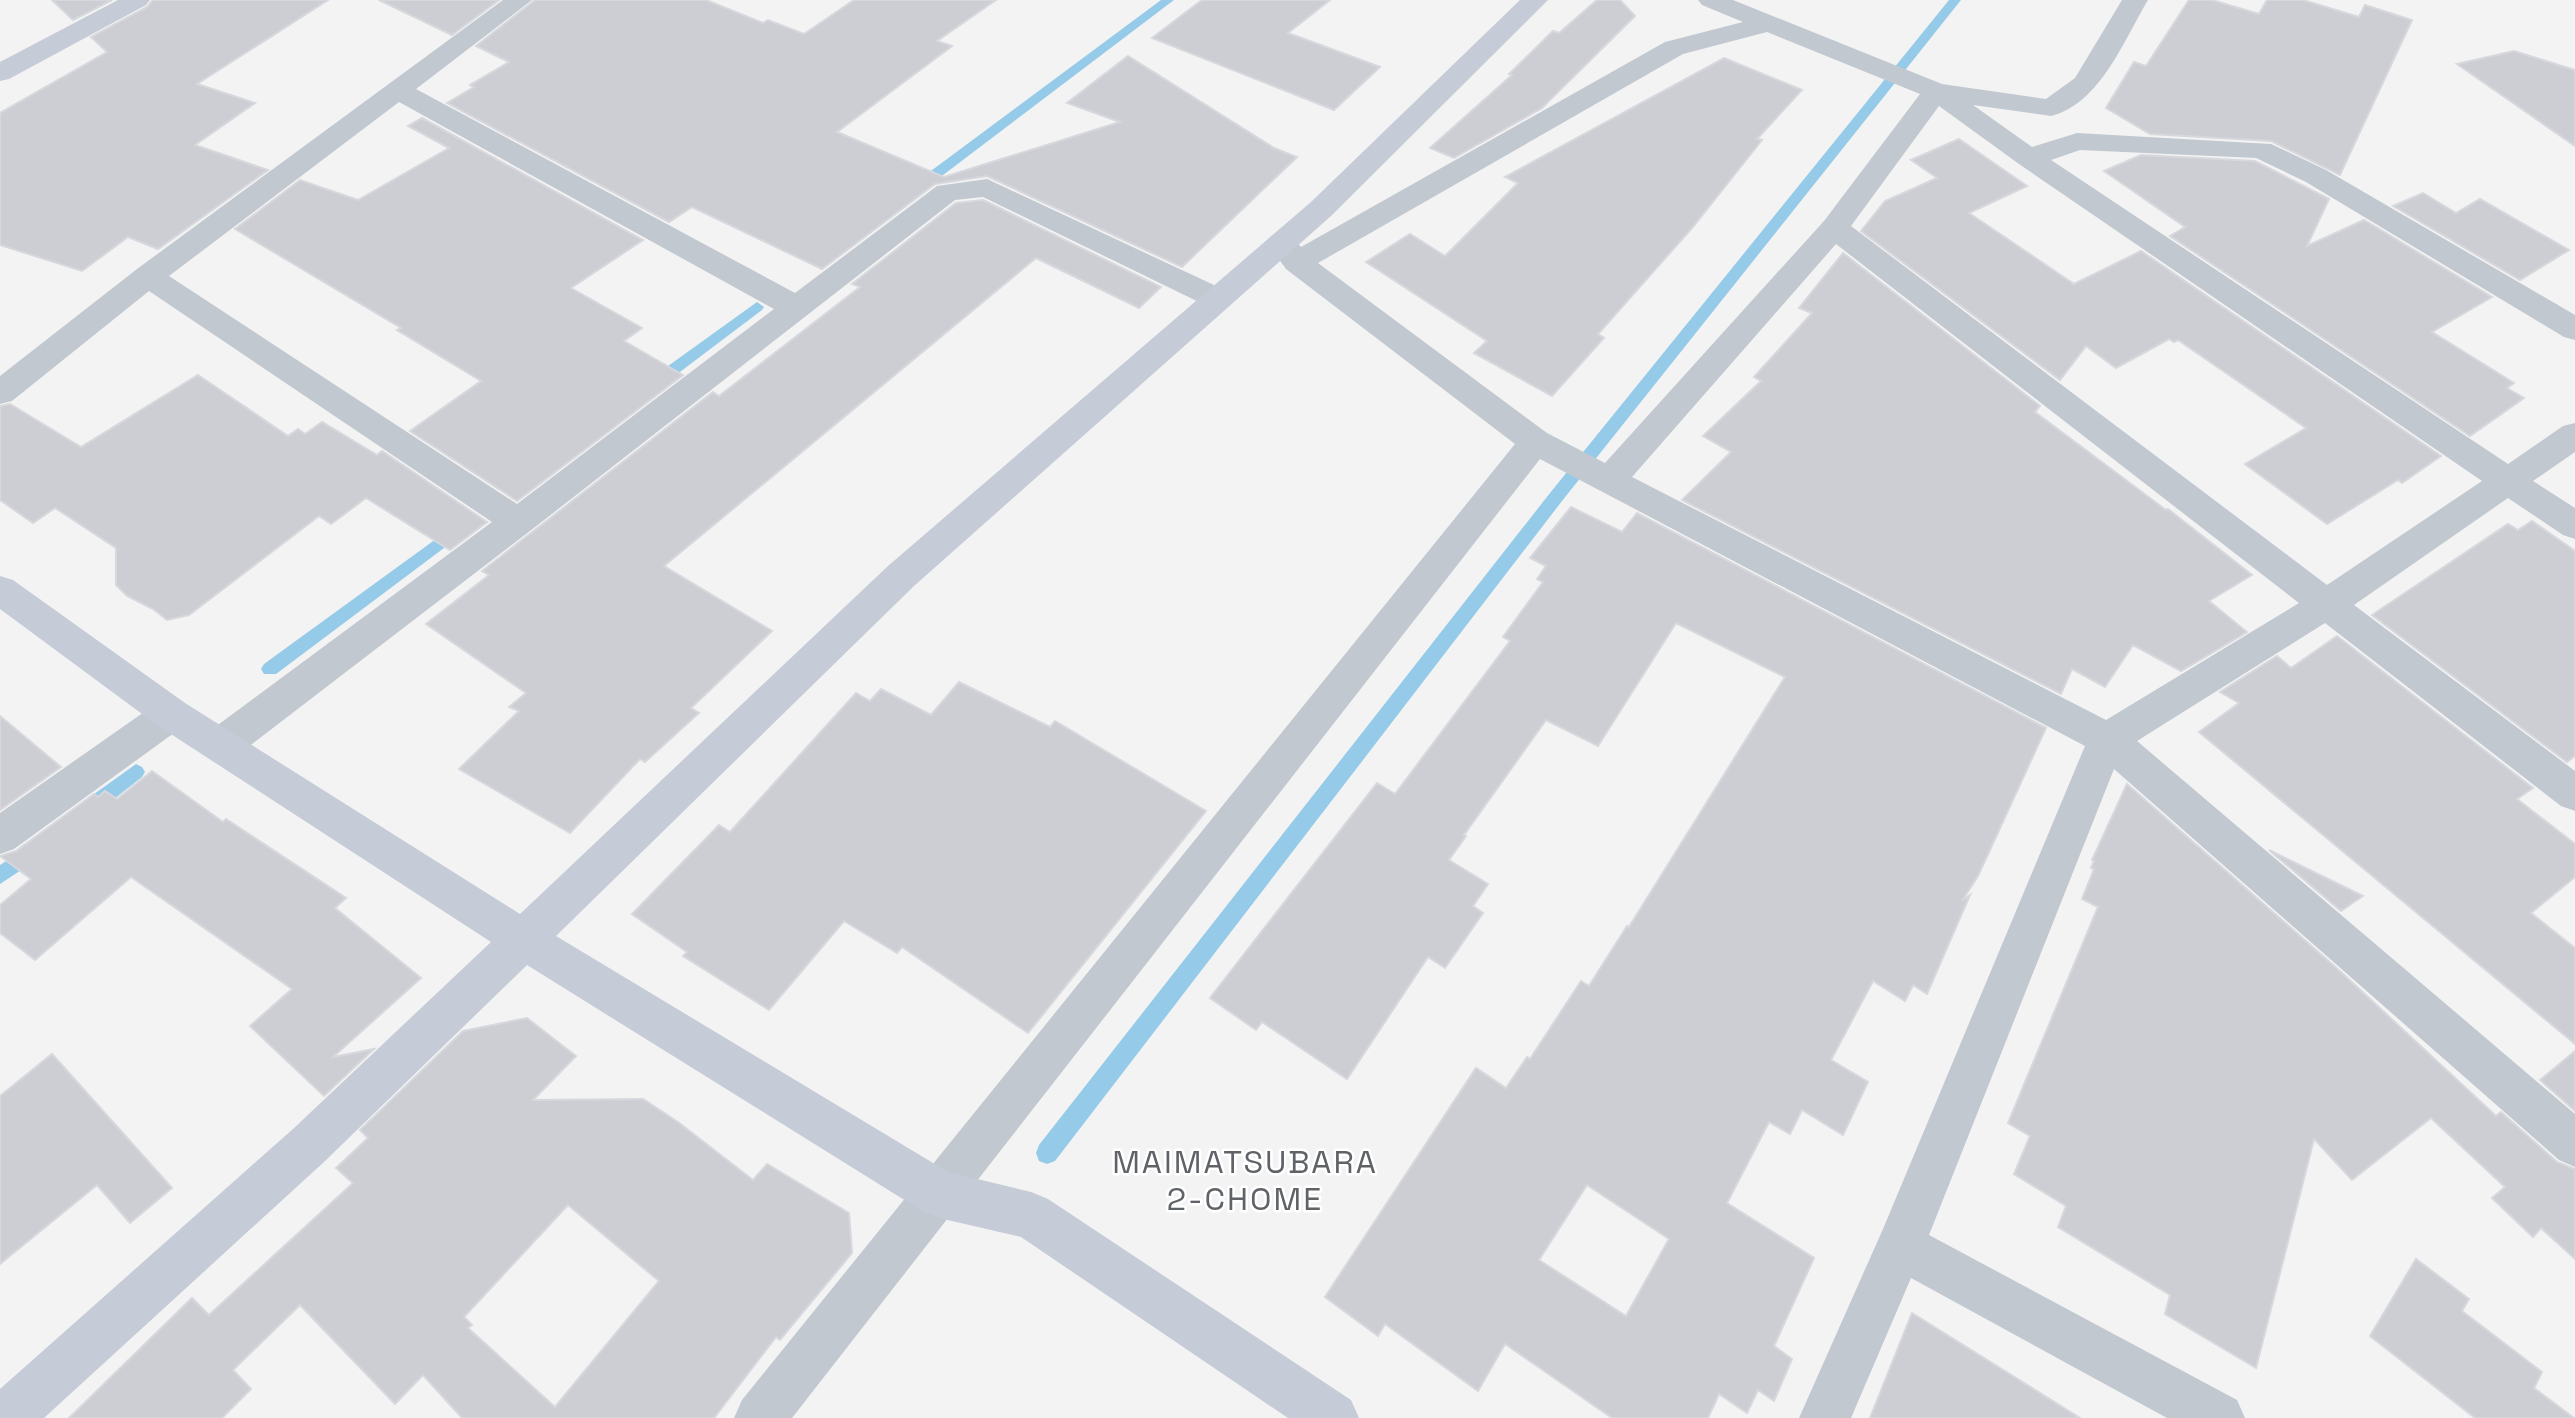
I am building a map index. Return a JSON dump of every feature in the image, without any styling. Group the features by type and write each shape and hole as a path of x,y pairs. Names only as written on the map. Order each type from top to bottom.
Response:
{"street":[{"path":"1,69 137,0"},
{"path":"0,393 148,276 519,0"},
{"path":"1290,252 1321,209 1535,0"},
{"path":"1711,0 1936,91 2028,158 2575,526"},
{"path":"1936,91 2051,108 2085,83 2135,0"},
{"path":"6,1418 309,1145 901,576 1218,299 1290,252 1674,48 1770,23"},
{"path":"399,90 795,307"},
{"path":"1609,481 1834,228 1936,91"},
{"path":"2028,158 2077,141 2261,150 2316,176 2575,329"},
{"path":"220,745 518,522 947,192 987,188 1218,299"},
{"path":"1834,228 2575,793"},
{"path":"1290,252 1535,442 2107,739 2575,1144"},
{"path":"148,276 518,522"},
{"path":"1825,1418 1900,1246 2107,739 2327,604 2575,435"},
{"path":"760,1418 1535,442"},
{"path":"0,590 171,714 523,939 939,1194 1031,1216 1333,1418"},
{"path":"0,836 171,714"},
{"path":"1900,1246 2219,1418"}],"building":[{"path":"52,0 112,0 73,20"},
{"path":"153,0 328,0 197,84 255,103 195,145 268,170 158,249 128,237 82,271 0,245 0,113 107,52 91,37 147,7"},
{"path":"379,0 499,0 452,35"},
{"path":"535,0 706,0 763,23 768,20 804,34 854,0 996,0 937,41 952,46 837,132 944,177 1120,122 1067,103 1128,56 1274,148 1297,157 1182,267 987,176 935,184 822,269 692,207 669,222 447,103 474,87 470,85 509,62 476,46"},
{"path":"1202,0 1330,0 1288,33 1380,67 1334,110 1152,38"},
{"path":"1597,0 1620,0 1635,16 1542,108 1454,158 1430,148 1512,75 1509,74 1553,31 1559,33"},
{"path":"2189,0 2212,0 2259,14 2267,0 2303,0 2359,17 2365,5 2412,20 2340,175 2271,141 2150,134 2106,108 2134,62 2146,66"},
{"path":"2514,51 2575,70 2575,146 2457,64"},
{"path":"1724,58 1802,90 1757,139 1762,140 1692,228 1598,334 1604,338 1552,396 1474,353 1487,341 1366,262 1410,234 1445,256 1518,183 1505,177"},
{"path":"422,118 643,240 571,288 642,328 624,341 683,375 517,501 410,431 481,381 397,330 401,328 235,229 300,180 358,200 449,148 408,126"},
{"path":"1959,139 2027,186 1969,213 2074,284 2141,251 2441,456 2402,483 2398,480 2327,524 2245,464 2306,428 2178,340 2174,342 2169,339 2116,368 2086,346 2060,380 1861,231 1885,201 1937,178 1911,160"},
{"path":"2141,155 2255,161 2329,199 2307,246 2364,220 2492,297 2432,332 2514,383 2507,388 2524,398 2470,436 2170,236 2185,227 2104,171"},
{"path":"2423,193 2456,213 2480,199 2569,250 2520,280 2393,206"},
{"path":"983,200 1161,287 1139,308 1036,258 664,566 772,631 691,708 699,713 645,762 640,759 570,833 459,769 519,711 509,707 526,693 426,624 489,575 482,571 713,392 719,396 860,287 852,284 956,203"},
{"path":"1843,253 2040,406 2035,412 2168,509 2252,575 2209,601 2247,632 2181,671 2133,645 2105,687 2072,669 2061,694 1682,500 1731,452 1703,436 1761,381 1754,377 1812,313 1799,308"},
{"path":"198,375 288,436 298,429 305,434 322,422 377,455 382,451 487,522 450,550 366,498 331,524 319,516 189,615 167,620 153,609 127,596 116,585 116,548 55,508 33,523 0,500 0,406 10,404 81,447"},
{"path":"1571,507 1622,532 1637,513 2046,728 1978,876 1962,901 1970,895 1927,994 1913,985 1905,1001 1873,981 1831,1060 1868,1082 1843,1135 1802,1110 1790,1134 1769,1122 1727,1203 1814,1258 1774,1346 1792,1359 1774,1401 1758,1390 1747,1413 1719,1394 1708,1418 1612,1418 1505,1344 1478,1391 1385,1324 1378,1336 1325,1297 1476,1068 1506,1088 1527,1057 1530,1059 1581,981 1589,986 1627,926 1629,927 1785,677 1676,623 1598,746 1546,720 1449,860 1488,884 1473,906 1483,913 1445,968 1428,957 1347,1079 1262,1022 1256,1030 1210,998 1377,783 1395,794 1510,641 1503,637 1543,582 1537,579 1546,566 1530,558","holes":["1587,1185 1669,1239 1626,1316 1539,1260"]},
{"path":"2532,521 2575,551 2575,756 2567,762 2372,615 2508,524 2518,530"},
{"path":"2337,636 2533,788 2517,799 2575,844 2575,877 2531,913 2575,948 2575,1044 2199,732 2239,703 2220,692 2277,656 2291,668"},
{"path":"959,682 1050,727 1055,721 1206,811 1028,1033 902,947 897,953 844,921 769,1010 683,956 687,952 632,914 719,825 730,832 856,693 870,701 881,689 931,715"},
{"path":"0,716 61,767 0,810"},
{"path":"152,771 223,822 226,819 346,898 335,908 421,978 333,1057 374,1049 324,1096 250,1026 292,989 131,877 35,960 0,933 0,905 31,879 0,856 16,851 94,794 98,797 105,791 117,799"},
{"path":"2127,784 2341,972 2496,1116 2501,1112 2557,1162 2575,1169 2575,1259 2541,1228 2533,1237 2492,1198 2505,1187 2431,1118 2352,1180 2314,1139 2256,1368 2165,1314 2170,1295 2058,1227 2066,1206 2014,1174 2030,1136 2008,1123 2098,907 2082,899 2094,869 2091,868 2094,861 2092,860"},
{"path":"2269,850 2363,896 2341,911"},
{"path":"527,1018 576,1056 533,1100 643,1099 678,1122 753,1180 767,1164 849,1213 852,1253 780,1340 776,1337 714,1418 462,1418 423,1375 395,1404 300,1305 233,1370 251,1389 222,1418 69,1418 192,1298 209,1315 353,1183 336,1168 368,1138 360,1130 463,1031","holes":["568,1205 659,1281 555,1407 468,1328 472,1325 464,1317"]},
{"path":"2575,1051 2575,1111 2540,1080"},
{"path":"52,1054 172,1188 130,1223 97,1185 0,1264 0,1096"},
{"path":"2416,1259 2469,1299 2462,1311 2542,1372 2534,1388 2574,1418 2475,1418 2370,1336"},
{"path":"1912,1313 2080,1418 1870,1418"}],"waterway":[{"path":"917,188 1168,0"},
{"path":"1047,1153 1556,497 1955,0"},
{"path":"655,383 757,307"},
{"path":"270,669 458,529"},
{"path":"89,808 136,772"},
{"path":"0,876 31,853"}],"district":[{"name":"MAIMATSUBARA 2-CHOME","path":"1245,1180"}]}
